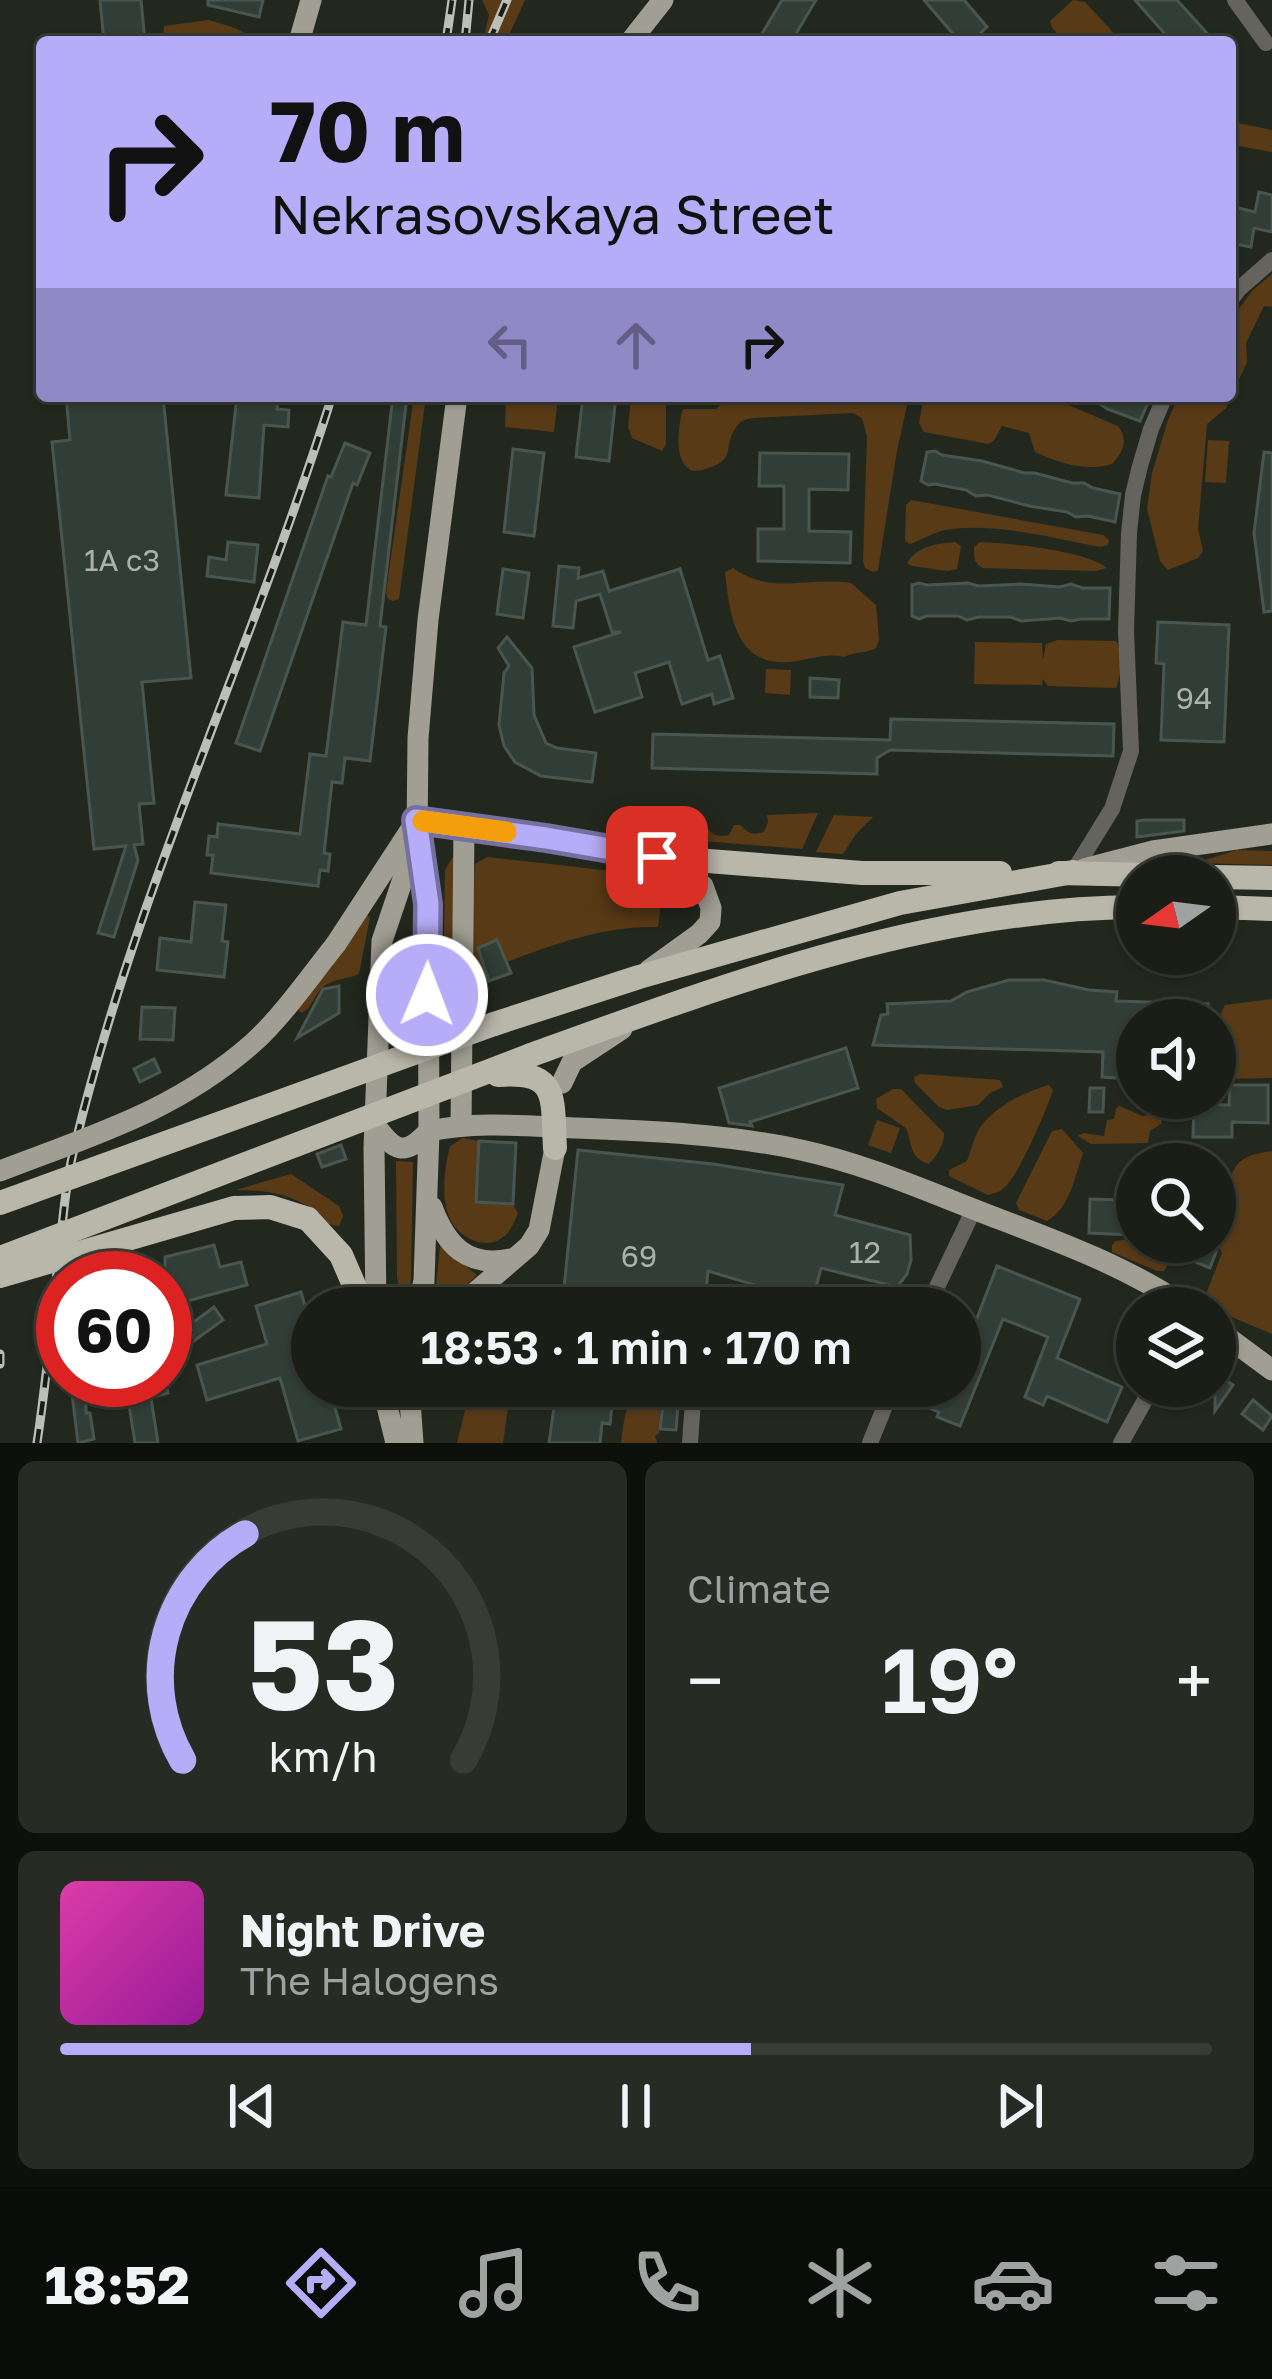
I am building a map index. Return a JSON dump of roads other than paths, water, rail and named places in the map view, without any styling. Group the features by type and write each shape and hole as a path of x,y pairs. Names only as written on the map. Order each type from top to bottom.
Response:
{"highway":[{"path":"657,857 862,873 1116,873"},
{"path":"0,1203 494,1024 639,977 900,903 1073,872"},
{"path":"1236,877 1272,878"},
{"path":"0,1258 532,1055 770,974 996,917 1116,907"},
{"path":"1236,908 1272,909"},
{"path":"460,1082 524,1072 542,1081 550,1096 555,1148"},
{"path":"0,1276 235,1208 270,1207 308,1219 341,1255 355,1287"}],"main road":[{"path":"300,36 311,0"},
{"path":"635,36 663,0"},
{"path":"422,1287 429,1131 428,904 417,829 418,739 456,402"},
{"path":"417,829 464,827 546,838 657,857 682,871 703,886 711,908 710,922 639,977"},
{"path":"461,1125 464,827"},
{"path":"0,1172 119,1128 172,1101 255,1041 337,944 417,829"},
{"path":"376,1287 375,1125 382,941 417,829"},
{"path":"1073,872 1153,851 1272,834"},
{"path":"379,997 399,977 413,979 427,995"},
{"path":"481,1287 529,1246 539,1230 562,1083 572,1062 648,1013"},
{"path":"375,1125 390,1145 402,1149 414,1147 429,1131 461,1125 639,1132 798,1149 890,1175 1158,1287"},
{"path":"428,1188 443,1234 461,1252 481,1261 512,1259"},
{"path":"1236,1343 1272,1370"},
{"path":"387,1407 396,1443"},
{"path":"410,1407 413,1443"}],"street":[{"path":"1235,0 1266,43"},
{"path":"1236,293 1272,260"},
{"path":"1073,872 1112,808 1131,751 1126,631 1129,533 1140,466 1162,402"},
{"path":"937,1287 974,1209"},
{"path":"690,1443 693,1407"},
{"path":"870,1443 885,1407"},
{"path":"1120,1443 1141,1407"}],"railway":[{"path":"447,36 452,0"},
{"path":"466,36 469,0"},
{"path":"492,36 507,0"},
{"path":"37,1443 69,1174 101,1049 163,861 330,402"},
{"path":"0,1354 0,1364"}]}
